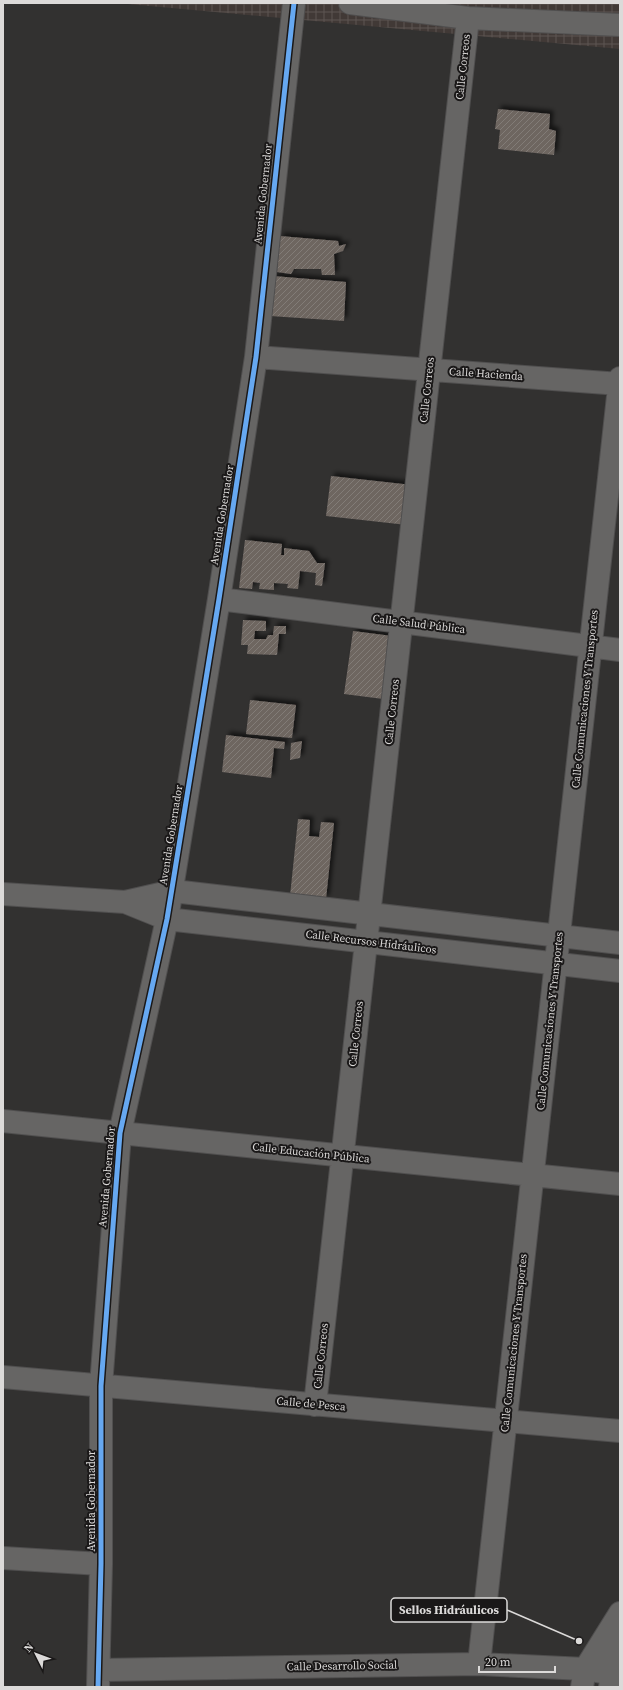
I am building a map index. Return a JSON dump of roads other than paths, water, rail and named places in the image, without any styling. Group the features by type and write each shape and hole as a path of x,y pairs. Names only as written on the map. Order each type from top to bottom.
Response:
{"street":[{"name":"Avenida Gobernador","path":"98,1679 101,1386 120,1133 167,919 219,599 256,357 294,3"},
{"path":"350,3 468,18 620,25"},
{"name":"Calle Correos","path":"315,1405 468,18"},
{"name":"Calle Hacienda","path":"256,357 620,382"},
{"name":"Calle Comunicaciones Y Transportes","path":"479,1664 620,382"},
{"name":"Calle Salud Pública","path":"219,599 620,650"},
{"name":"Calle Recursos Hidráulicos","path":"3,894 125,902 172,891 620,943"},
{"name":"Calle Recursos Hidráulicos","path":"125,902 167,919 620,971"},
{"name":"Calle Educación Pública","path":"3,1121 620,1184"},
{"name":"Calle de Pesca","path":"3,1377 620,1431"},
{"path":"3,1558 100,1564"},
{"path":"584,1678 620,1613"},
{"path":"611,1681 620,1622"},
{"name":"Calle Desarrollo Social","path":"98,1679 479,1664 611,1681"}],"place":[{"name":"Sellos Hidráulicos","path":"579,1641"}]}
